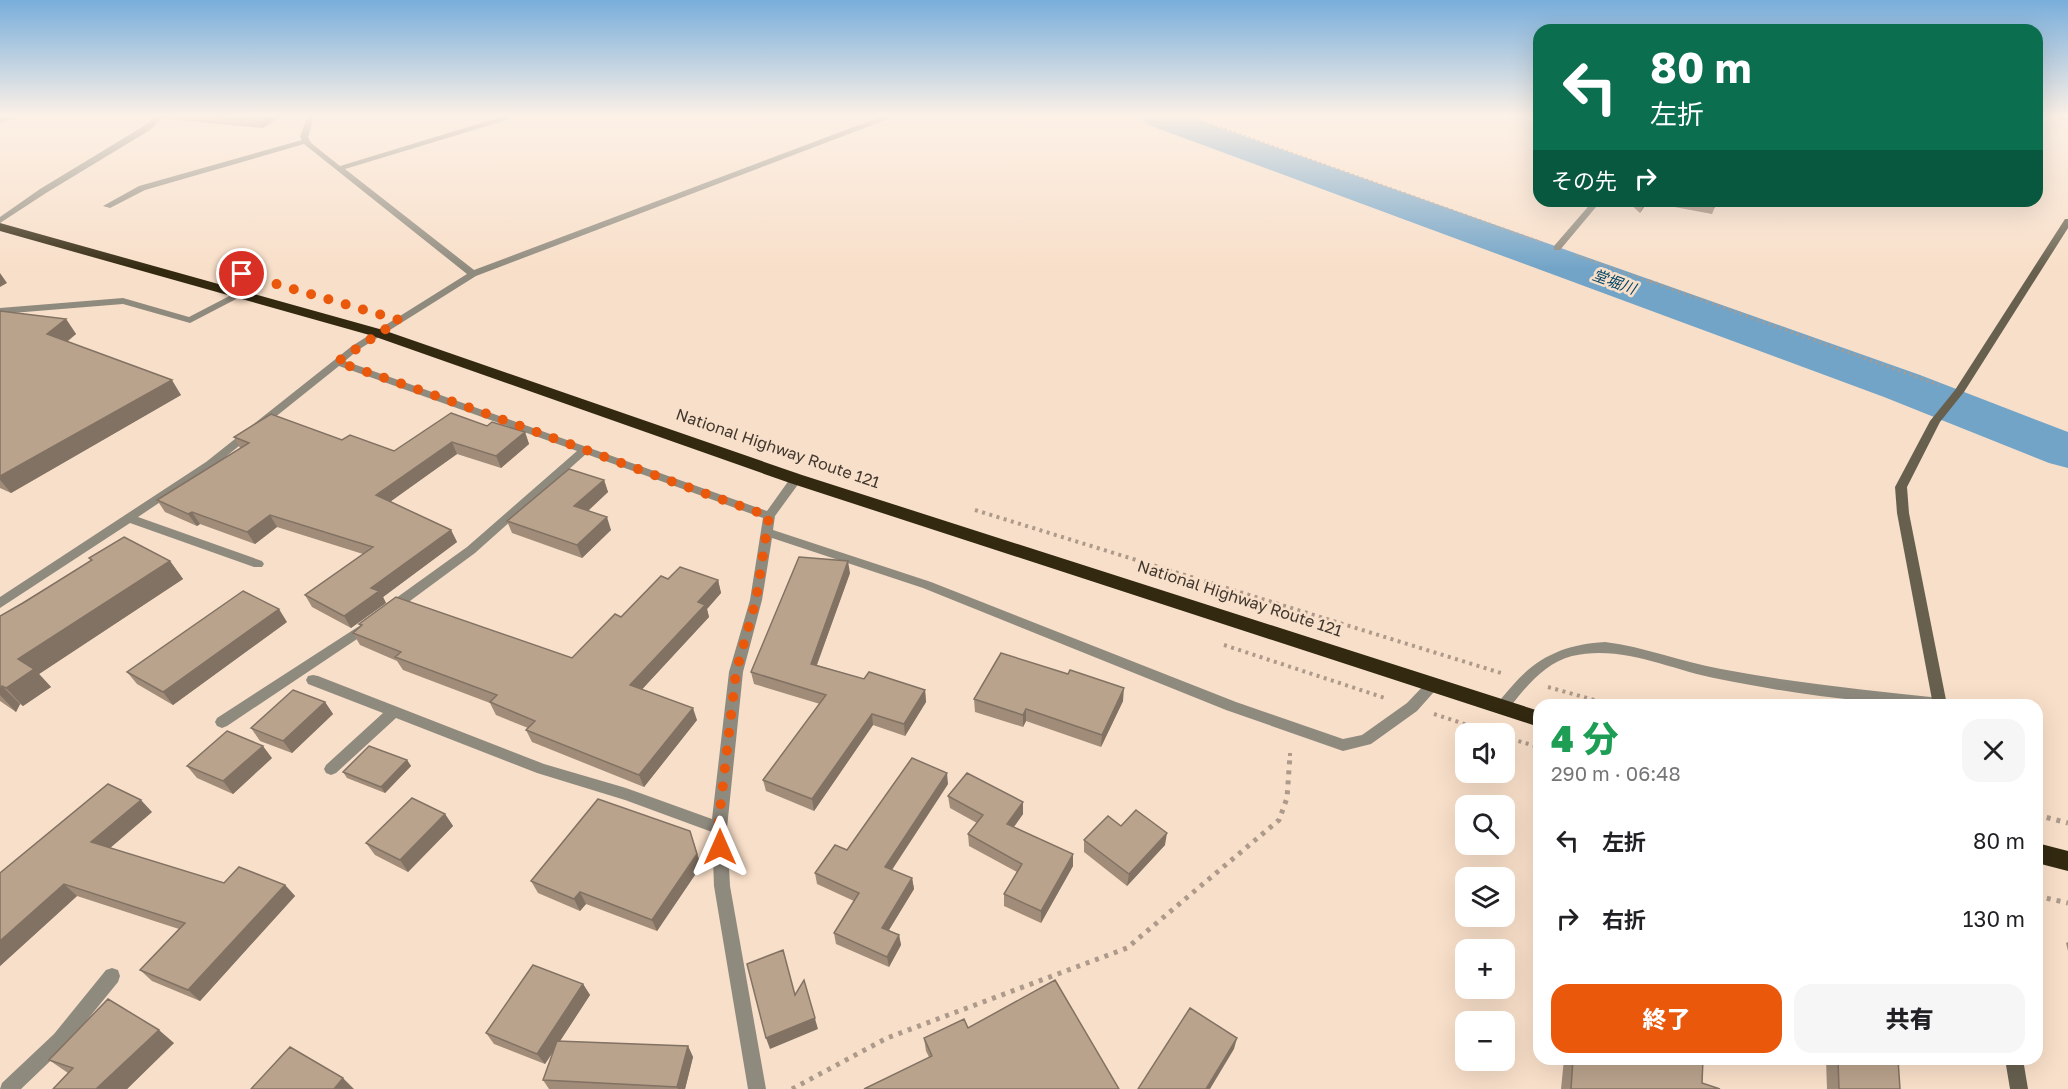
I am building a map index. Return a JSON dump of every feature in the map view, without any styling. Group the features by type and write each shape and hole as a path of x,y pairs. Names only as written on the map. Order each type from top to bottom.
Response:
{"highway":[{"name":"National Highway Route 121","path":"0,227 378,333 796,479 1533,717"},
{"path":"2043,855 2068,861"}],"street":[{"path":"0,221 81,168"},
{"path":"107,206 142,188 212,168"},
{"path":"339,168 473,274"},
{"path":"0,603 210,464 337,362 378,333 473,274 752,168"},
{"path":"1557,248 1592,207"},
{"path":"1939,699 1903,513 1901,487 1935,421 1959,392 2068,221"},
{"path":"0,311 123,301 190,320 239,294"},
{"path":"337,362 469,406 769,516"},
{"path":"222,722 352,637 471,550 584,450"},
{"path":"757,1089 722,886 718,828 736,672 756,600 769,516 796,479"},
{"path":"128,518 258,564"},
{"path":"766,532 927,585 1210,698 1343,744 1366,740 1412,707 1434,684"},
{"path":"1502,707 1536,668 1566,652 1609,647 1716,674 1796,687 1898,699"},
{"path":"312,680 392,713 542,769 626,794 718,828"},
{"path":"331,769 392,713"},
{"path":"8,1089 60,1040 112,976"},
{"path":"2014,1065 2019,1089"}],"path":[{"path":"966,507 1591,699"},
{"path":"792,1089 887,1038 1127,948 1279,820 1287,798 1291,726"},
{"path":"1515,740 1533,745"},
{"path":"2043,817 2068,823"},
{"path":"2043,897 2068,903"}],"building":[{"path":"0,311 66,319 47,334 172,380 0,476"},
{"path":"451,413 487,426 492,422 525,432 496,456 452,442 376,495 451,530 371,588 379,591 344,616 305,595 373,547 270,515 247,532 192,512 188,514 157,500 249,443 234,437 271,414 342,440 350,435 394,451"},
{"path":"569,469 604,480 574,506 607,517 577,545 507,521"},
{"path":"124,537 170,561 18,659 34,669 6,688 2,686 0,691 0,616 92,560 89,558"},
{"path":"799,557 848,561 811,664 864,679 869,672 925,690 904,724 872,714 812,799 763,780 826,695 751,672"},
{"path":"680,567 718,580 698,602 705,605 630,685 693,708 639,775 526,730 535,721 490,702 497,695 395,657 401,652 353,633 362,625 359,624 396,597 572,658 615,614 621,617 661,576 668,579"},
{"path":"243,591 279,609 163,692 127,672"},
{"path":"1001,653 1068,674 1070,670 1124,688 1102,735 1026,709 1023,715 974,699"},
{"path":"293,690 325,702 283,741 251,728"},
{"path":"227,731 263,746 223,781 187,766"},
{"path":"369,746 407,760 381,787 343,772"},
{"path":"912,758 947,773 885,867 912,878 882,928 899,935 887,957 834,933 859,893 815,873 835,845 847,850"},
{"path":"967,773 1023,802 1007,824 1073,854 1041,911 1004,894 1022,864 968,834 983,815 948,796"},
{"path":"108,784 141,800 91,842 224,883 239,867 285,885 188,990 140,970 185,923 64,884 0,941 0,873"},
{"path":"412,798 445,814 400,860 366,843"},
{"path":"598,799 690,831 697,854 652,920 580,892 574,899 531,881"},
{"path":"1136,810 1167,833 1129,874 1084,840 1108,816 1121,826"},
{"path":"783,950 795,995 804,980 815,1018 766,1038 747,964"},
{"path":"533,965 583,984 537,1054 486,1033"},
{"path":"1055,980 1119,1089 864,1089 932,1056 924,1038 964,1019 968,1028"},
{"path":"108,999 159,1030 96,1089 53,1089 73,1068 49,1060"},
{"path":"1190,1008 1237,1038 1206,1089 1138,1089"},
{"path":"557,1041 688,1046 677,1087 543,1080"},
{"path":"290,1047 343,1078 334,1089 251,1089"},
{"path":"1573,1065 1703,1065 1702,1083 1720,1089 1571,1089"},
{"path":"1838,1065 1898,1065 1900,1089 1839,1089"}],"waterway":[{"name":"堂堀川","path":"1299,168 1902,386 2068,451"}],"route":[{"path":"242,274 399,320 337,362 469,406 622,465 769,516 756,600 736,672 718,828 720,847"}]}
